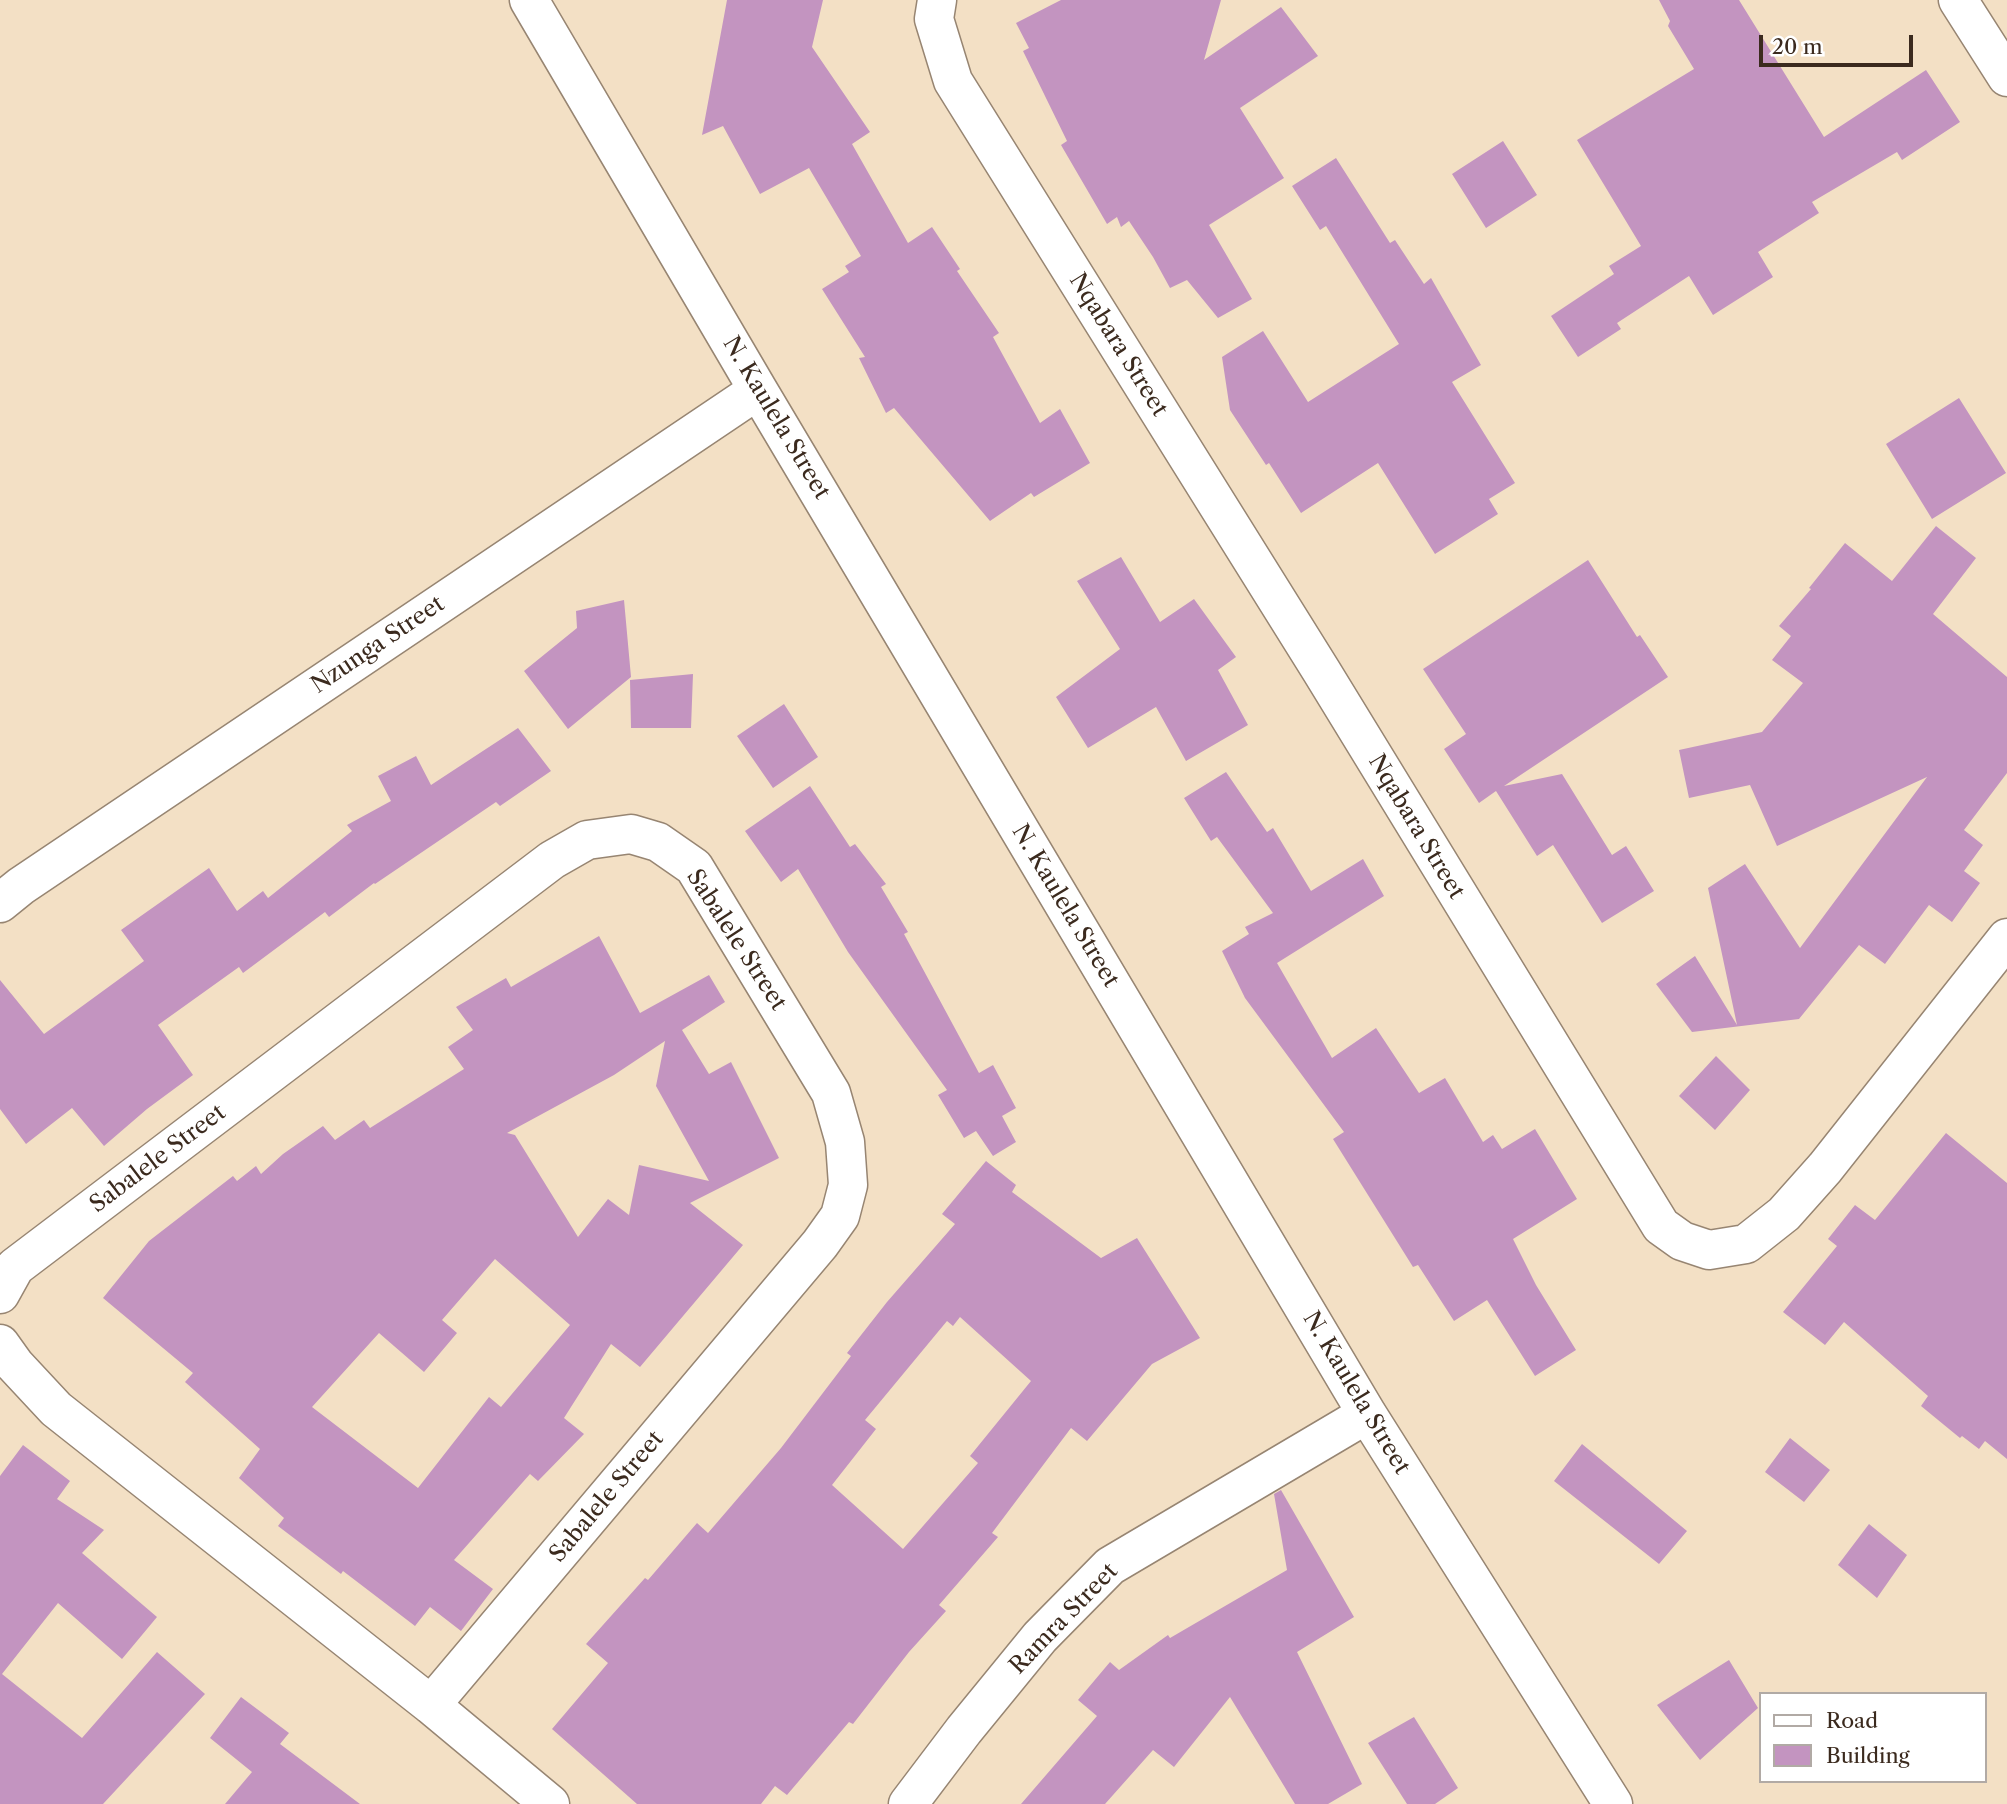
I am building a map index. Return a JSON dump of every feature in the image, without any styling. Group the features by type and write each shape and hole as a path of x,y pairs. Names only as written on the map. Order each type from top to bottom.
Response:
{"street":[{"name":"N. Kaulela Street","path":"530,0 758,390 1367,1414 1614,1804"},
{"name":"Nqabara Street","path":"937,0 934,19 953,81 1314,660 1661,1226 1682,1241 1709,1250 1746,1244 1784,1214 1825,1168 2007,938"},
{"path":"1958,0 2007,77"},
{"name":"Nzunga Street","path":"0,903 21,886 758,390"},
{"name":"Sabalele Street","path":"0,1294 15,1267 552,860 587,840 631,834 659,842 694,867 831,1093 845,1143 848,1185 840,1216 820,1244 431,1705"},
{"path":"0,1344 15,1365 56,1409 431,1705 550,1804"},
{"name":"Ramra Street","path":"908,1804 1040,1637 1110,1566 1367,1414"}],"building":[{"path":"727,0 823,0 812,47 870,132 852,144 908,243 932,227 960,269 957,271 999,333 993,337 1040,423 1060,409 1090,463 1034,497 1031,493 990,521 894,408 886,413 859,358 865,357 822,289 849,272 845,266 861,256 809,168 760,194 723,126 702,135"},
{"path":"1061,0 1221,0 1204,60 1281,7 1318,56 1240,108 1284,178 1209,225 1252,299 1218,318 1187,280 1170,288 1129,221 1121,227 1117,217 1107,224 1061,145 1067,141 1023,51 1029,48 1016,23"},
{"path":"1659,0 1739,0 1824,137 1926,70 1960,122 1902,160 1897,152 1812,202 1819,213 1758,252 1773,277 1713,315 1689,276 1617,323 1621,329 1578,357 1551,316 1614,274 1609,266 1641,246 1577,140 1694,69 1668,26 1670,21"},
{"path":"1503,141 1537,195 1486,228 1452,174"},
{"path":"1336,158 1390,243 1395,240 1424,284 1431,278 1481,365 1452,382 1515,483 1489,499 1498,514 1435,554 1378,463 1301,513 1230,410 1222,357 1263,331 1308,402 1399,344 1326,226 1320,230 1292,186"},
{"path":"1959,398 2006,473 1932,519 1886,444"},
{"path":"1936,526 1976,558 1933,614 2007,677 2007,773 1964,830 1983,845 1964,871 1980,883 1952,922 1929,905 1885,964 1859,945 1799,1019 1692,1032 1656,984 1695,956 1737,1025 1708,888 1745,864 1800,948 1927,777 1777,846 1750,785 1689,798 1679,750 1762,732 1803,683 1772,660 1791,636 1779,626 1845,543 1892,581"},
{"path":"1121,557 1160,622 1194,599 1236,657 1218,670 1248,725 1186,761 1156,707 1088,748 1056,697 1120,649 1077,581"},
{"path":"1588,560 1637,637 1640,635 1668,677 1504,786 1562,774 1612,855 1626,846 1654,891 1602,923 1553,845 1537,856 1496,791 1479,803 1444,749 1466,734 1423,669"},
{"path":"624,600 631,677 568,729 524,671 577,628 576,611"},
{"path":"693,674 691,728 631,728 630,680"},
{"path":"784,704 818,757 773,788 737,736"},
{"path":"518,728 551,771 500,806 496,802 374,883 329,917 325,912 243,973 239,967 158,1025 193,1075 147,1109 104,1146 72,1108 26,1144 0,1109 0,980 44,1034 144,961 121,930 209,868 237,911 263,891 268,898 352,831 347,825 391,801 378,776 416,756 431,785"},
{"path":"1226,772 1267,832 1273,828 1311,891 1363,859 1384,896 1277,963 1332,1058 1376,1028 1419,1093 1445,1078 1483,1142 1493,1135 1502,1149 1535,1129 1577,1199 1513,1239 1536,1285 1576,1350 1535,1376 1487,1300 1454,1321 1418,1265 1413,1267 1333,1139 1344,1132 1245,998 1222,951 1249,934 1245,927 1273,913 1217,837 1211,841 1184,798"},
{"path":"810,786 850,847 855,844 886,884 881,887 908,932 904,934 979,1073 993,1065 1016,1108 1002,1116 1016,1142 993,1156 976,1131 964,1138 938,1095 947,1090 848,952 798,869 781,882 745,831"},
{"path":"599,936 640,1013 709,975 725,1002 682,1030 709,1074 731,1062 779,1158 690,1203 743,1245 640,1367 611,1344 564,1418 584,1434 538,1481 530,1474 454,1560 493,1589 461,1631 430,1607 415,1626 278,1526 284,1518 239,1478 260,1449 185,1382 193,1373 103,1298 149,1241 233,1176 237,1181 256,1166 261,1174 283,1154 323,1126 335,1140 364,1120 370,1128 464,1069 448,1047 473,1030 456,1007 506,978 511,987","holes":["665,1041 656,1086 709,1181 639,1165 629,1215 608,1199 578,1237 515,1135 507,1133 614,1075","495,1259 570,1325 501,1407 489,1397 418,1488 312,1407 379,1333 424,1372 457,1333 442,1320"]},
{"path":"1716,1056 1750,1090 1715,1130 1679,1096"},
{"path":"1946,1133 2007,1183 2007,1459 1985,1441 1979,1449 1962,1436 1960,1438 1921,1406 1928,1396 1844,1322 1825,1345 1783,1312 1837,1246 1828,1239 1855,1205 1875,1220"},
{"path":"986,1161 1016,1185 1012,1192 1101,1258 1137,1238 1200,1338 1152,1364 1087,1441 1071,1428 992,1533 998,1537 939,1605 946,1611 909,1652 853,1724 849,1722 787,1795 775,1786 761,1804 637,1804 552,1729 608,1663 586,1644 645,1578 648,1580 697,1523 708,1533 781,1448 851,1356 847,1353 955,1224 942,1214","holes":["960,1317 1031,1381 970,1456 978,1463 903,1549 832,1485 876,1429 865,1420 947,1321 953,1326"]},
{"path":"1790,1438 1830,1470 1804,1502 1765,1472"},
{"path":"1582,1444 1687,1531 1659,1564 1554,1481"},
{"path":"23,1445 70,1481 57,1499 104,1530 82,1553 157,1617 122,1659 58,1603 2,1674 82,1738 157,1652 205,1694 103,1804 0,1804 0,1476"},
{"path":"1281,1490 1354,1617 1297,1652 1362,1784 1328,1804 1295,1804 1230,1697 1174,1767 1153,1750 1105,1804 1021,1804 1097,1716 1078,1700 1110,1662 1119,1670 1168,1635 1170,1638 1287,1570 1274,1494"},
{"path":"1869,1524 1907,1555 1877,1598 1838,1565"},
{"path":"1729,1660 1758,1708 1700,1760 1657,1705"},
{"path":"241,1697 289,1733 280,1744 360,1804 225,1804 252,1772 210,1738"},
{"path":"1414,1717 1458,1788 1435,1804 1407,1804 1368,1743"}]}
